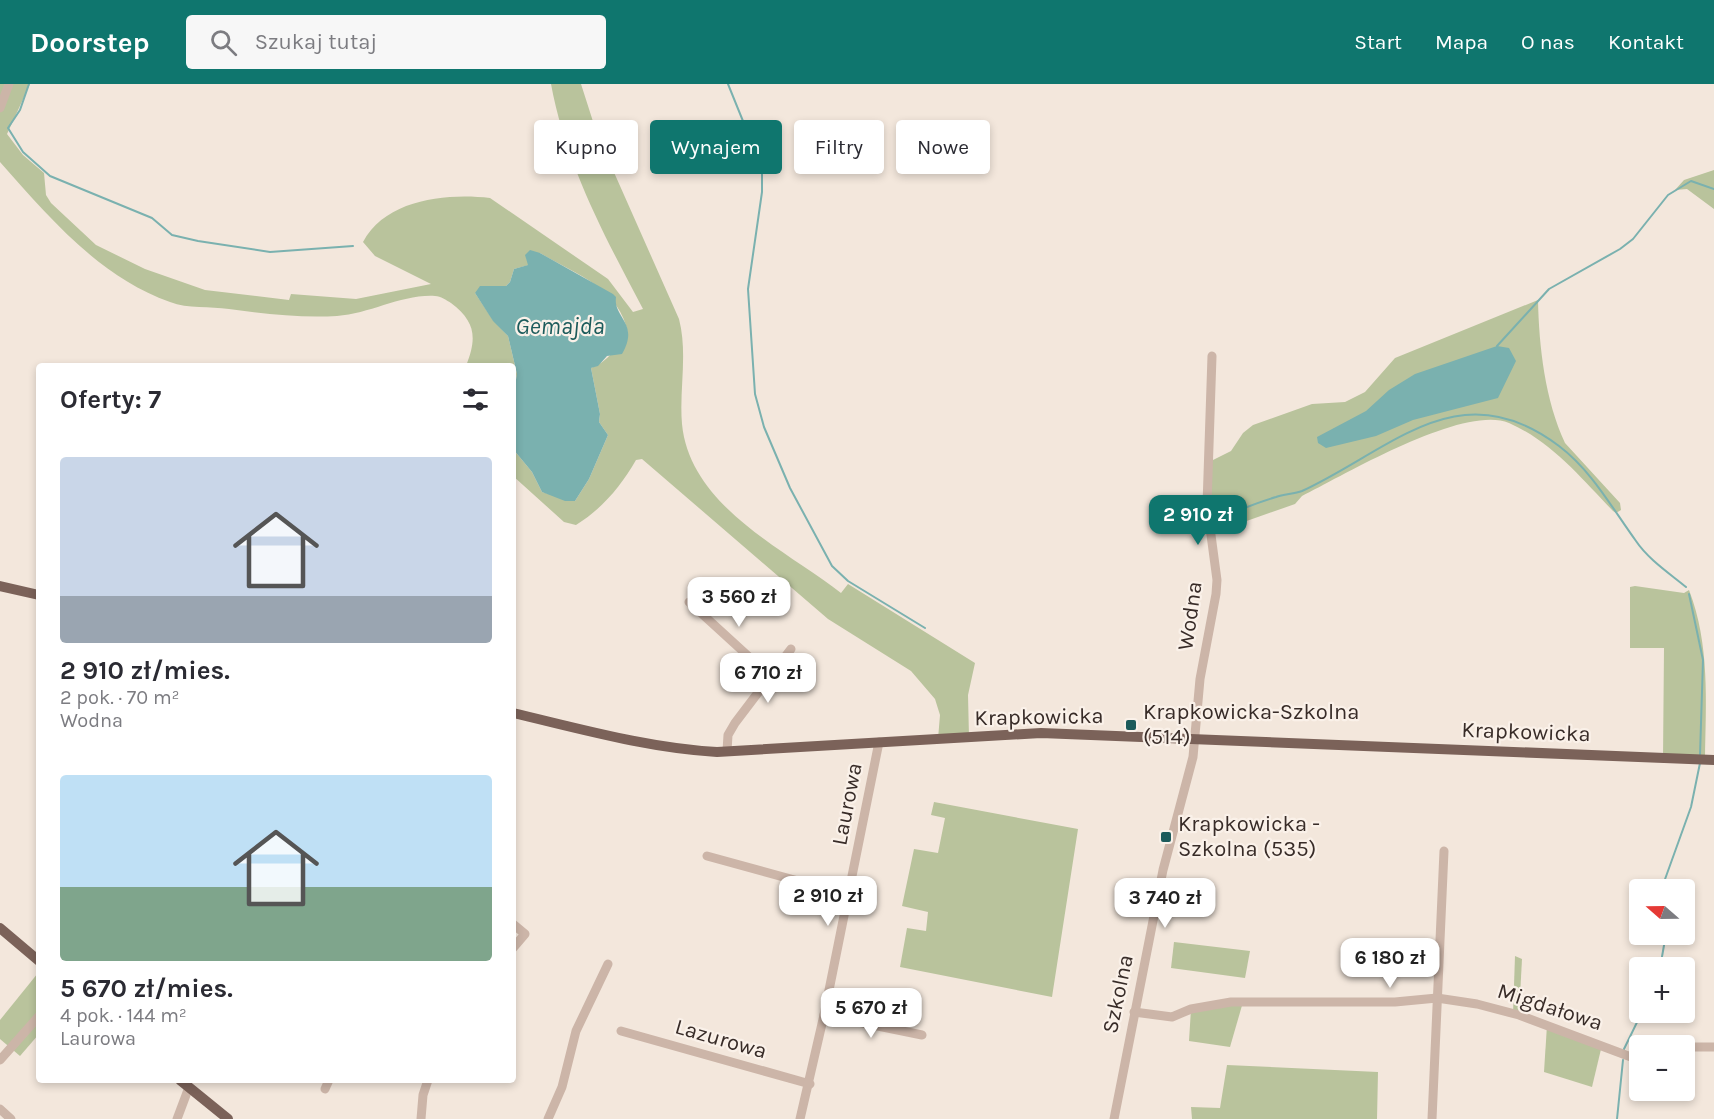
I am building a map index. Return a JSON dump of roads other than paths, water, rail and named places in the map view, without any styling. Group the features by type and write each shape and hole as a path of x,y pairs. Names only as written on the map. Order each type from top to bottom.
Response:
{"main road":[{"path":"0,586 36,594"},
{"name":"Krapkowicka","path":"516,714 659,747 693,751 727,752 1041,733 1196,737 1705,760"},
{"path":"0,928 36,958"},
{"path":"184,1084 228,1119"}],"street":[{"path":"0,108 9,84"},
{"name":"Wodna","path":"1196,737 1200,679 1217,580 1207,499 1212,356"},
{"path":"689,602 770,676"},
{"path":"727,752 728,735 791,649"},
{"name":"Szkolna","path":"1114,1119 1163,870 1196,737"},
{"name":"Laurowa","path":"800,1119 810,1084 879,742"},
{"path":"1431,1119 1444,851"},
{"path":"707,856 849,895"},
{"path":"516,926 525,934 516,944"},
{"path":"549,1119 562,1087 576,1031 608,964"},
{"name":"Migdałowa","path":"1134,1012 1172,1017 1191,1009 1231,1002 1395,1002 1437,998 1477,1004 1519,1015 1629,1054"},
{"path":"824,1015 922,1035"},
{"path":"0,1060 36,1019"},
{"name":"Lazurowa","path":"621,1031 810,1084"},
{"path":"1695,1047 1714,1047"},
{"path":"421,1119 427,1083"},
{"path":"177,1119 184,1084"},
{"path":"0,1109 11,1119"}],"water":[{"name":"Gemajda","path":"530,250 540,253 613,294 627,328 627,344 622,354 607,356 598,366 591,368 600,414 599,422 608,435 589,479 575,501 565,501 542,492 532,472 516,453 516,363 508,336 493,321 475,293 480,286 506,286 510,282 514,269 528,265 525,255"},
{"path":"1497,346 1509,348 1516,361 1498,398 1413,420 1376,436 1326,448 1318,443 1317,437 1366,411 1389,390 1415,374"}],"waterway":[{"path":"29,84 20,110 8,128 23,152 50,176 152,218 172,235 270,252 353,246"},
{"path":"728,84 762,168 762,192 748,289 755,394 764,427 790,488 832,566 848,581 925,628"},
{"path":"1497,346 1549,289 1620,249 1633,239 1668,195 1691,181 1714,189"},
{"path":"1216,520 1261,502 1302,491 1426,425 1457,416 1489,415 1523,424 1571,456 1601,490 1646,554 1686,587"},
{"path":"1689,594 1703,660 1700,755"},
{"path":"1665,879 1691,807 1700,763"},
{"path":"1662,957 1664,945"},
{"path":"1624,1049 1637,1023"},
{"path":"1617,1119 1623,1060"}],"place":[{"name":"Krapkowicka-Szkolna (514)","path":"1131,725"},
{"name":"Krapkowicka - Szkolna (535)","path":"1166,837"}]}
